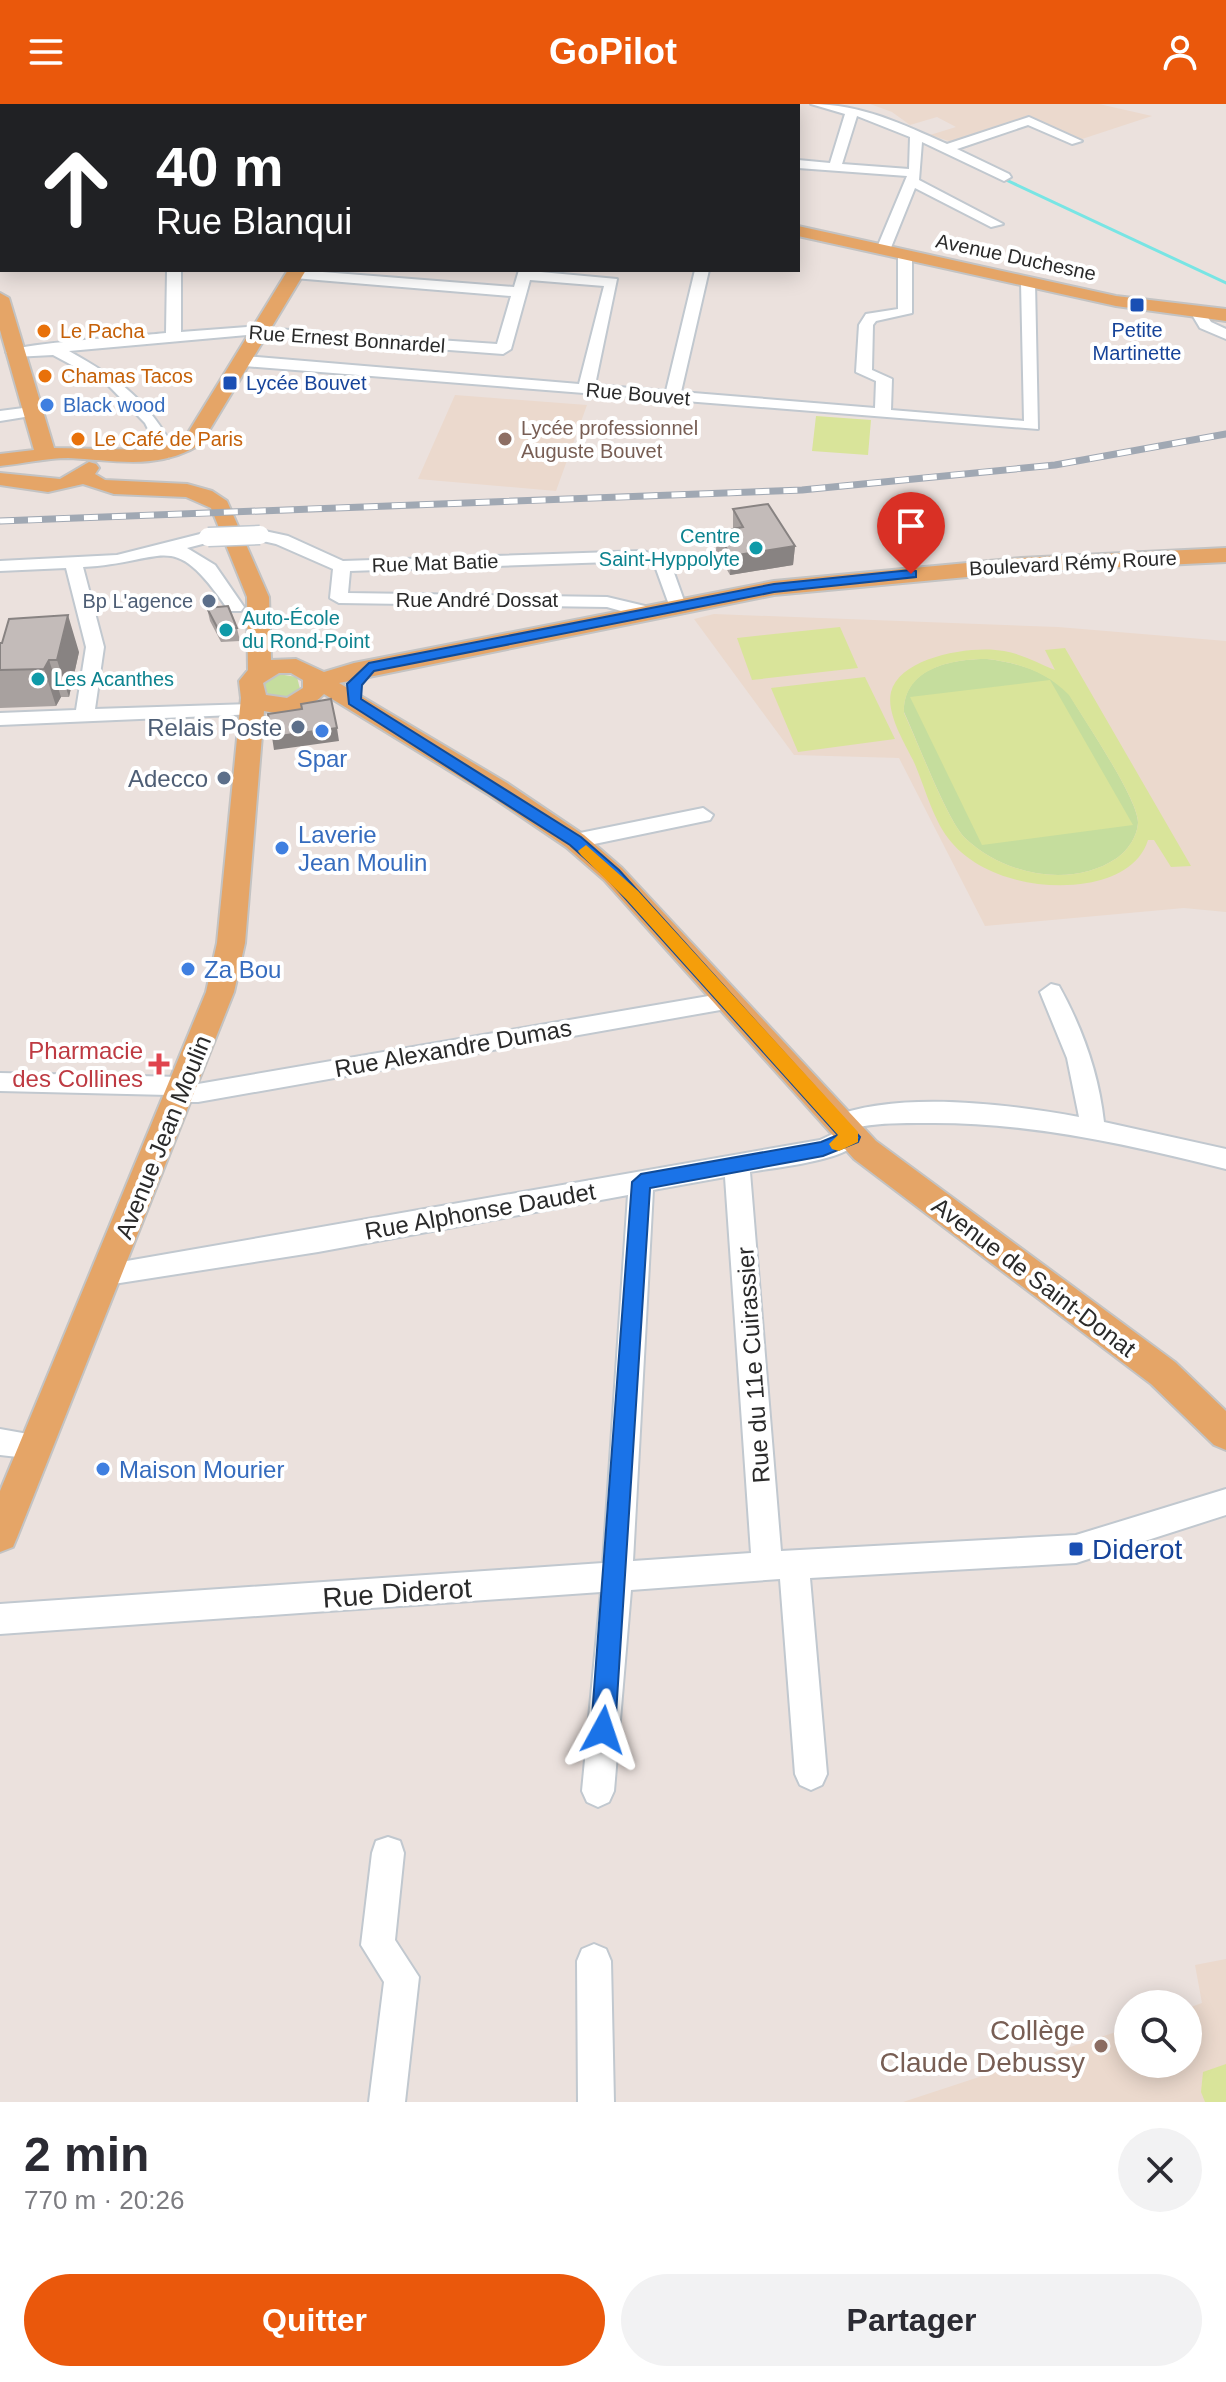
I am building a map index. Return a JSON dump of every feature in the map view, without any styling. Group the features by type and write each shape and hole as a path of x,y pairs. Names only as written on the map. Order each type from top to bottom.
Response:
{"main road":[{"name":"Avenue Duchesne","path":"800,231 1137,305 1226,315"},
{"path":"296,272 204,427 184,448 168,453 132,456 78,471 31,486 5,480 8,459 45,453 78,471 91,492 157,488 191,491 220,505 258,597 260,672 306,680"},
{"path":"0,298 9,345 45,453"},
{"name":"Boulevard Rémy Roure","path":"306,680 774,588 1021,565 1226,555"},
{"path":"261,636 306,680 335,697 354,701 355,684 361,669"},
{"name":"Avenue Jean Moulin","path":"0,1535 181,1090 226,971 256,708 249,685 260,672"},
{"path":"256,708 289,705 306,680"},
{"name":"Avenue de Saint-Donat","path":"354,701 575,841 623,884 845,1131 1163,1373 1226,1434"}],"street":[{"path":"817,104 872,116 1004,177"},
{"path":"835,166 852,111"},
{"path":"946,148 1029,121 1076,141"},
{"path":"883,250 913,177 916,136"},
{"path":"800,164 913,177 996,224"},
{"path":"883,414 884,379 864,372 866,325 871,317 905,313 905,255"},
{"path":"173,338 174,272"},
{"path":"296,272 519,292 525,272 612,282 586,389"},
{"path":"672,397 702,272"},
{"name":"Rue Bouvet","path":"244,361 1032,426 1028,282"},
{"name":"Rue Ernest Bonnardel","path":"9,345 48,348 261,332 503,349 519,292"},
{"path":"1198,313 1205,325 1226,335"},
{"path":"435,377 446,345"},
{"path":"48,348 125,391 152,421 168,453"},
{"path":"0,416 31,412"},
{"name":"Rue Mat Batie","path":"0,566 117,560 208,537 260,535 284,538 321,560 342,566 643,556 663,563 678,609"},
{"path":"168,548 190,553 206,563 235,607"},
{"path":"73,562 95,647 84,718"},
{"name":"Rue André Dossat","path":"342,566 339,598 607,602 639,610 643,616"},
{"path":"0,719 84,718 256,708"},
{"path":"575,841 703,815"},
{"path":"1051,992 1078,1058 1091,1102 1092,1127"},
{"name":"Rue Alexandre Dumas","path":"0,1082 213,1090 726,1001"},
{"name":"Rue Alphonse Daudet","path":"107,1274 318,1241 823,1149 870,1116 968,1112 1092,1127 1226,1159"},
{"name":"Rue du 11e Cuirassier","path":"737,1165 780,1565"},
{"path":"598,1791 617,1576 641,1182"},
{"path":"0,1442 35,1446"},
{"name":"Rue Diderot","path":"0,1619 780,1565 1076,1549 1226,1502"},
{"path":"780,1565 811,1774"},
{"path":"387,2102 402,1977 378,1945 388,1853"},
{"path":"594,1961 596,2102"}],"shaded area":[{"path":"870,104 1099,104 1152,116 1079,140 1028,119 955,143 930,135 956,127 937,117 910,125 892,112"},
{"name":"Lycée professionnel Auguste Bouvet","path":"455,395 587,405 556,491 418,479"},
{"path":"714,614 1058,627 1226,641 1226,912 1184,908 985,926 899,758 794,755 694,619"},
{"name":"Collège Claude Debussy","path":"1226,1959 1226,2102 903,2102 1114,2033 1114,2078 1202,2078 1202,1990 1195,1965"}],"green space":[{"path":"816,416 871,420 868,455 812,451"},
{"path":"840,627 858,668 752,680 737,638"},
{"path":"1065,648 1191,866 1171,867 1154,840 1148,840 1132,864 1106,878 1069,885 1031,883 993,872 976,863 961,852 942,830 893,718 890,700 897,680 923,662 975,650 1011,652 1055,670 1045,650","holes":["959,661 999,661 1031,670 1051,680 1069,695 1130,797 1138,823 1136,833 1125,851 1099,868 1059,875 1038,874 999,861 965,838 941,798 904,713 906,698 912,686 932,669"]},
{"path":"987,659 1031,669 1051,679 1069,694 1120,778 1136,812 1136,833 1117,858 1099,868 1079,873 1038,874 1018,869 981,851 958,829 941,798 904,712 906,697 911,685 932,669 959,661"},
{"path":"278,674 297,677 300,689 290,696 269,696 263,684"},
{"path":"865,677 895,739 798,752 771,688"},
{"path":"1050,680 1133,825 982,845 910,697"},
{"path":"1226,2064 1226,2102 1205,2102 1201,2092 1203,2072"}],"building":[{"path":"768,504 795,546 731,556 717,532 743,527 733,509"},
{"path":"228,606 237,628 218,629 207,608"},
{"path":"68,615 57,660 49,660 44,669 0,670 0,643 9,619"},
{"path":"331,699 337,728 272,737 268,714 302,709 301,704"}],"waterway":[{"path":"1002,178 1226,283"}],"railway":[{"path":"0,521 802,490 1055,465 1226,434"}],"slow traffic":[{"path":"586,851 613,874 651,915 851,1137 839,1144"}],"place":[{"name":"Petite Martinette","path":"1137,305"},
{"name":"Le Pacha","path":"44,331"},
{"name":"Chamas Tacos","path":"45,376"},
{"name":"Lycée Bouvet","path":"230,383"},
{"name":"Black wood","path":"47,405"},
{"name":"Le Café de Paris","path":"78,439"},
{"name":"Lycée professionnel Auguste Bouvet","path":"505,439"},
{"name":"Centre Saint-Hyppolyte","path":"756,548"},
{"name":"Bp L'agence","path":"209,601"},
{"name":"Auto-École du Rond-Point","path":"226,630"},
{"name":"Les Acanthes","path":"38,679"},
{"name":"Relais Poste","path":"298,727"},
{"name":"Spar","path":"322,731"},
{"name":"Adecco","path":"224,778"},
{"name":"Laverie Jean Moulin","path":"282,848"},
{"name":"Za Bou","path":"188,969"},
{"name":"Pharmacie des Collines","path":"159,1064"},
{"name":"Maison Mourier","path":"103,1469"},
{"name":"Diderot","path":"1076,1549"},
{"name":"Collège Claude Debussy","path":"1101,2046"}],"route":[{"path":"603,1730 617,1576 641,1182 823,1149 851,1137 613,874 575,841 498,789 354,701 355,684 369,667 774,588 911,574"}]}
